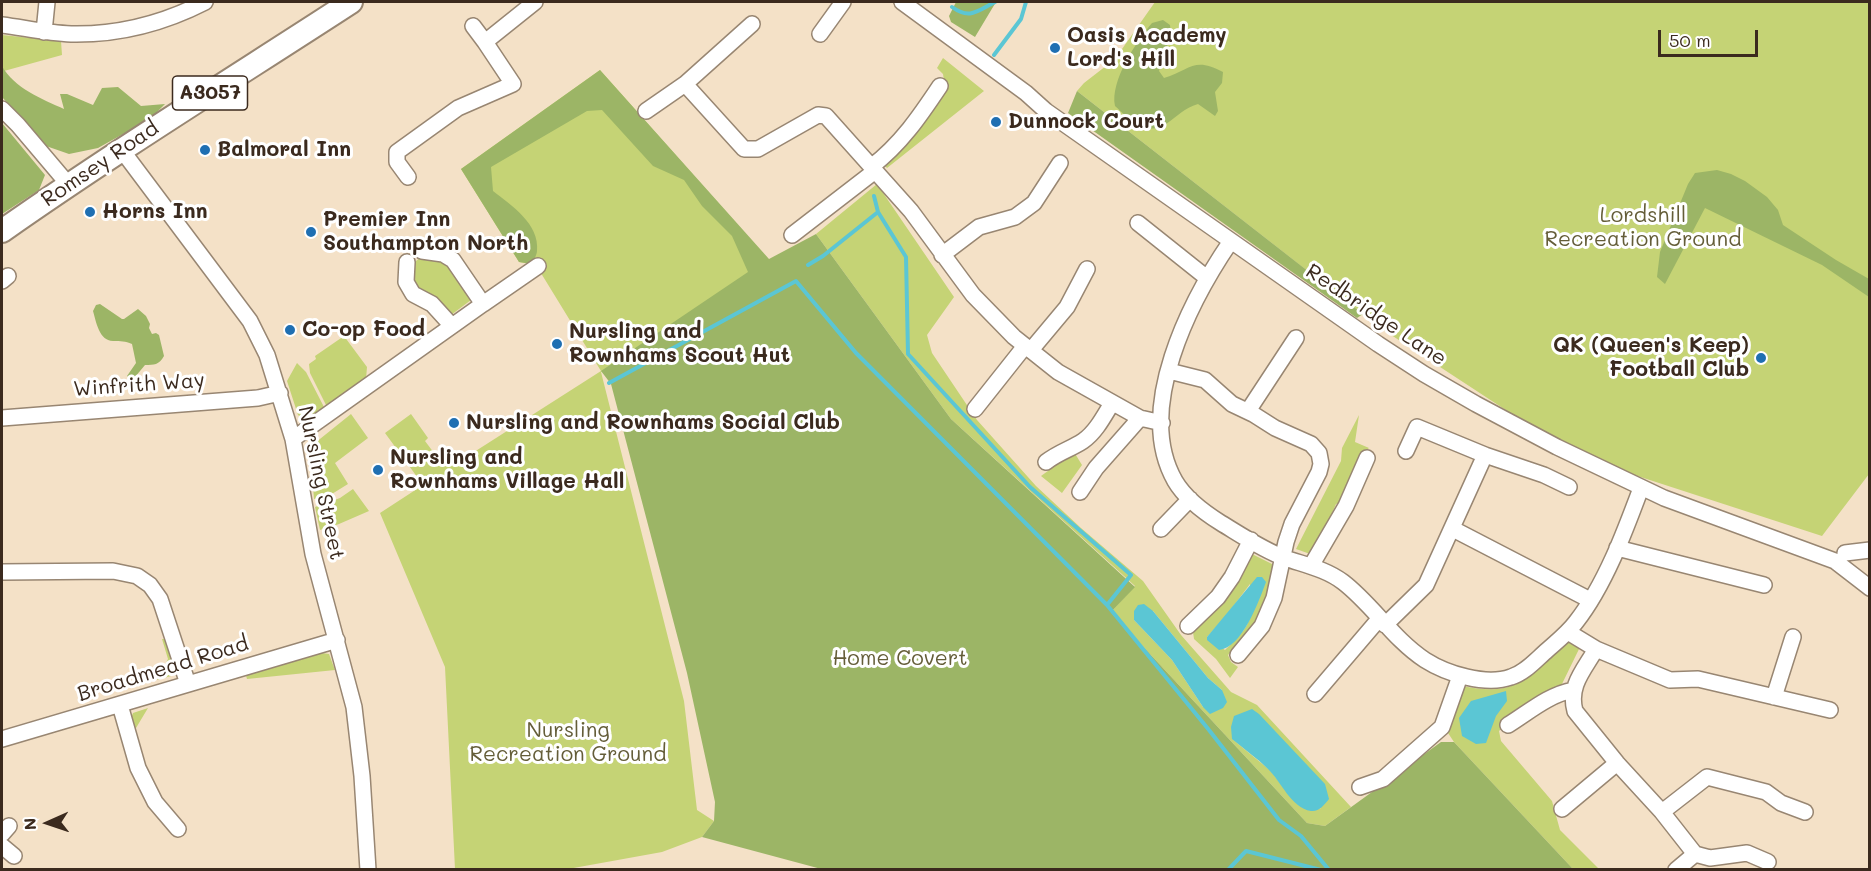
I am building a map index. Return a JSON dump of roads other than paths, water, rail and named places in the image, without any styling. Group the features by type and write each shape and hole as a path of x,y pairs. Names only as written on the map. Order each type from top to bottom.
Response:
{"main road":[{"name":"Romsey Road","path":"2,231 121,148 351,2"}],"street":[{"path":"44,32 47,2"},
{"path":"2,26 78,34 121,31 168,19 205,2"},
{"path":"484,42 535,2"},
{"path":"820,34 843,2"},
{"name":"Redbridge Lane","path":"902,2 1026,93 1046,111 1424,374 1546,441 1641,488 1835,561 1869,588"},
{"path":"646,111 686,84 752,24"},
{"path":"408,177 397,162 398,152 458,108 513,84 473,26"},
{"path":"686,84 744,148 758,148 818,115 826,116 910,211 973,295 1028,348 1058,372 1112,403 1140,418 1162,423"},
{"path":"792,235 873,169 890,152 914,126 940,86"},
{"path":"2,109 18,124 68,184"},
{"name":"Nursling Street","path":"121,148 250,321 267,355 293,439 313,554 354,707 362,776 368,870"},
{"path":"942,255 979,227 1015,217 1034,203 1060,163"},
{"path":"1138,223 1207,278"},
{"path":"1231,241 1207,278 1189,312 1177,340 1169,370 1162,423 1163,443 1175,482 1190,499 1219,522 1283,557 1311,566 1343,582 1424,660 1444,671 1484,680 1510,678 1525,670 1568,632 1590,600 1617,548 1641,488"},
{"path":"422,251 443,254 453,260 483,303"},
{"path":"407,262 406,282 414,294 432,304 452,326"},
{"path":"293,439 538,266"},
{"path":"975,409 1067,307 1087,269"},
{"path":"1248,411 1296,338"},
{"path":"1169,370 1205,380 1232,404 1275,428 1311,444 1319,453 1321,464 1319,472 1292,524 1275,598 1263,626 1238,655"},
{"name":"Winfrith Way","path":"2,418 258,398 280,393"},
{"path":"1046,462 1059,452 1083,440 1098,426 1112,403"},
{"path":"1080,492 1096,468 1140,418"},
{"path":"1406,451 1417,427 1485,455 1544,475 1569,487"},
{"path":"1316,694 1382,622 1426,585 1485,455"},
{"path":"1311,566 1346,506 1367,458"},
{"path":"1161,529 1190,499"},
{"path":"1452,529 1590,600"},
{"path":"1188,626 1232,577 1251,540"},
{"path":"1617,548 1764,585"},
{"path":"1845,553 1869,550"},
{"path":"2,572 113,571 137,576 150,585 160,600 188,684"},
{"path":"1568,632 1596,649 1670,680 1698,680 1830,710"},
{"path":"1774,697 1793,637"},
{"name":"Broadmead Road","path":"2,739 336,640"},
{"path":"1596,649 1573,690 1572,700 1575,711 1695,854 1710,858 1747,853 1768,862"},
{"path":"1360,787 1383,779 1442,727 1460,676"},
{"path":"1508,725 1547,699 1573,690"},
{"path":"120,705 138,768 155,802 178,829"},
{"path":"1562,808 1617,763"},
{"path":"1662,812 1707,777 1766,792 1781,803 1805,812"},
{"path":"2,846 14,856"},
{"path":"1676,870 1695,854"}],"water":[{"path":"1257,577 1262,577 1266,582 1248,622 1235,641 1219,650 1207,640 1207,637"},
{"path":"1144,604 1153,611 1208,678 1222,690 1227,702 1223,708 1210,714 1172,660 1134,620 1134,611 1138,605"},
{"path":"1506,691 1507,701 1496,716 1486,743 1476,744 1462,736 1459,718 1471,701"},
{"path":"1252,709 1325,784 1329,799 1319,809 1311,811 1298,805 1268,769 1232,739 1231,727 1234,716"}],"waterway":[{"path":"952,7 969,14 995,2"},
{"path":"994,55 1021,19 1026,2"},
{"path":"874,196 878,212"},
{"path":"808,265 823,256 878,212 906,257 908,354 1030,487 1131,575 1107,605"},
{"path":"609,383 796,281 856,353 1107,605 1279,820 1301,836 1329,870"},
{"path":"1228,870 1246,851 1321,870"}],"place":[{"name":"Oasis Academy Lord's Hill","path":"1055,48"},
{"name":"Dunnock Court","path":"996,122"},
{"name":"Balmoral Inn","path":"205,150"},
{"name":"Horns Inn","path":"90,212"},
{"name":"Premier Inn Southampton North","path":"311,232"},
{"name":"Co-op Food","path":"290,330"},
{"name":"Nursling and Rownhams Scout Hut","path":"557,344"},
{"name":"QK (Queen's Keep) Football Club","path":"1761,358"},
{"name":"Nursling and Rownhams Social Club","path":"454,423"},
{"name":"Nursling and Rownhams Village Hall","path":"378,470"}],"park label":[{"name":"Lordshill Recreation Ground","path":"1643,228"},
{"name":"Home Covert","path":"900,659"},
{"name":"Nursling Recreation Ground","path":"568,743"}]}
